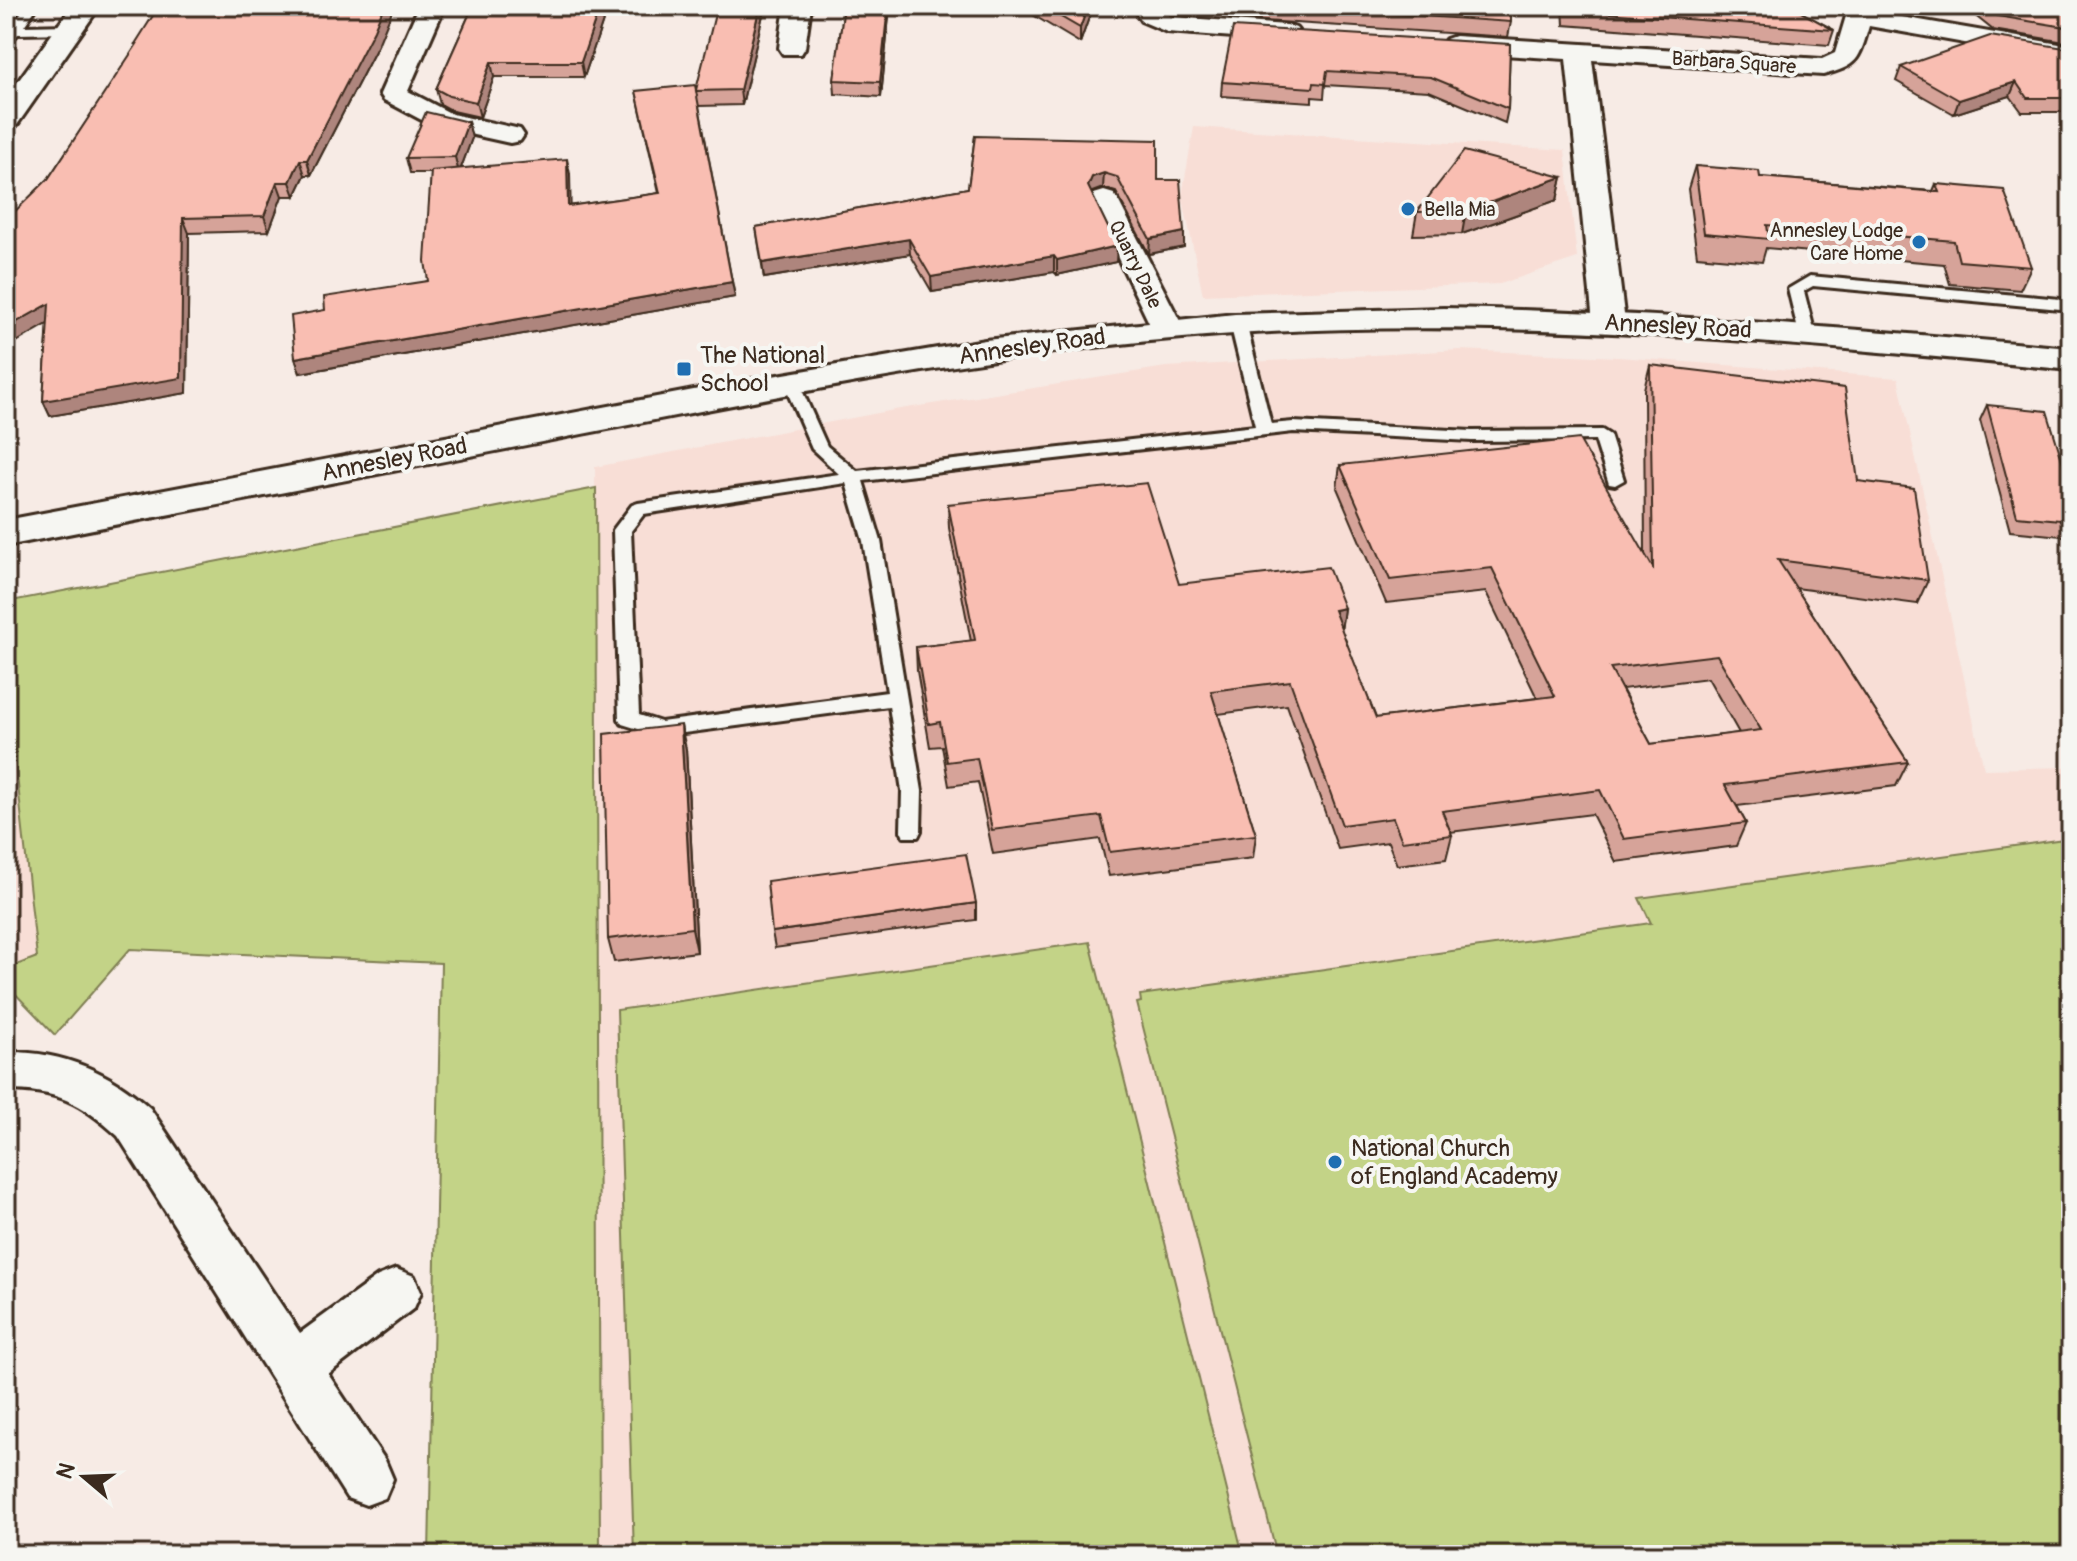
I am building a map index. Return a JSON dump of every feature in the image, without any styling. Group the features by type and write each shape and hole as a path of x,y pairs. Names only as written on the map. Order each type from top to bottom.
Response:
{"street":[{"path":"432,6 393,94 443,120 510,135"},
{"path":"792,48 798,6"},
{"path":"1145,6 1150,16 1167,24 1309,35"},
{"name":"Barbara Square","path":"1435,43 1823,67 1841,62 1847,56 1860,12 2071,54"},
{"path":"6,119 78,17"},
{"path":"1578,52 1609,322"},
{"name":"Quarry Dale","path":"1104,200 1168,329"},
{"name":"Annesley Road","path":"6,533 791,382 1032,344 1238,323 1399,316 1609,322 1807,334 2071,359"},
{"path":"6,1071 37,1069 69,1078 98,1092 134,1122 366,1479"},
{"path":"295,1368 396,1292"}],"lane":[{"path":"6,42 32,6"},
{"path":"15,30 78,17"},
{"path":"1807,334 1796,289 1810,281 2071,305"},
{"path":"1238,323 1264,430"},
{"path":"791,382 820,449 853,477 872,541 912,791 911,831"},
{"path":"897,698 661,729 629,719 622,530 638,509 853,477 1293,427 1472,436 1602,435 1615,480"}],"shaded area":[{"path":"1194,127 1565,150 1577,258 1500,284 1203,295 1182,195"},
{"name":"National Church of England Academy","path":"1459,350 1618,357 1898,378 1984,769 2071,767 2071,1555 600,1555 595,467 894,410 1166,367"},
{"path":"6,676 37,958 6,969"}],"green space":[{"path":"596,488 600,1555 429,1555 441,963 130,949 55,1035 6,984 6,969 37,957 6,676 6,602"},
{"path":"2071,838 2071,1555 1277,1555 1137,1003 1141,1002 1140,995 1651,923 1639,898"},
{"path":"1090,942 1243,1555 634,1555 617,1010"}],"building":[{"path":"159,6 384,6 307,160 300,160 290,182 277,182 264,216 183,218 181,378 43,401 49,304 6,328 6,220 48,179"},
{"path":"473,6 600,6 581,62 491,62 476,102 449,96 436,89"},
{"path":"717,6 760,6 740,90 696,91 732,282 295,358 291,316 325,310 324,297 428,281 425,261 431,171 567,159 568,206 660,193 636,91 695,85 696,90"},
{"path":"844,6 888,6 880,82 834,80"},
{"path":"1042,6 1088,6 1080,28"},
{"path":"1274,6 1511,6 1511,22"},
{"path":"1567,6 1790,6 1834,30 1567,10"},
{"path":"1986,6 2071,6 2071,28 1998,16"},
{"path":"1233,27 1510,44 1508,109 1431,77 1327,71 1325,84 1314,83 1313,88 1222,82"},
{"path":"1990,36 2071,49 2071,98 2027,98 2016,82 1959,100 1901,67"},
{"path":"426,112 468,122 455,157 406,158"},
{"path":"975,136 1158,140 1158,180 1180,180 1184,232 1150,239 1117,177 1104,173 1092,177 1088,186 1117,246 1057,260 1054,256 931,277 909,239 762,263 756,227 968,188"},
{"path":"1464,151 1562,177 1466,211 1417,212"},
{"path":"1695,166 1759,171 1760,177 1939,192 1936,184 2004,190 2031,267 1959,261 1954,241 1767,225 1769,239 1704,233"},
{"path":"1650,365 1845,388 1858,481 1914,488 1928,580 1778,560 1908,762 1725,785 1746,823 1624,839 1600,790 1442,811 1452,835 1402,841 1393,818 1342,825 1290,681 1211,691 1256,835 1110,852 1101,816 992,830 977,758 947,762 940,722 929,724 916,647 975,640 948,504 1147,483 1179,584 1328,567 1344,608 1334,610 1376,718 1555,696 1492,568 1390,580 1340,465 1579,439 1653,568","holes":["1717,655 1761,730 1651,744 1610,668"]},
{"path":"1987,405 2047,411 2071,489 2071,521 2017,516"},
{"path":"681,725 692,928 608,939 604,734"},
{"path":"966,854 976,903 772,932 767,881"}],"place":[{"name":"Bella Mia","path":"1408,209"},
{"name":"Annesley Lodge Care Home","path":"1919,242"},
{"name":"The National School","path":"684,369"},
{"name":"National Church of England Academy","path":"1335,1162"}]}
